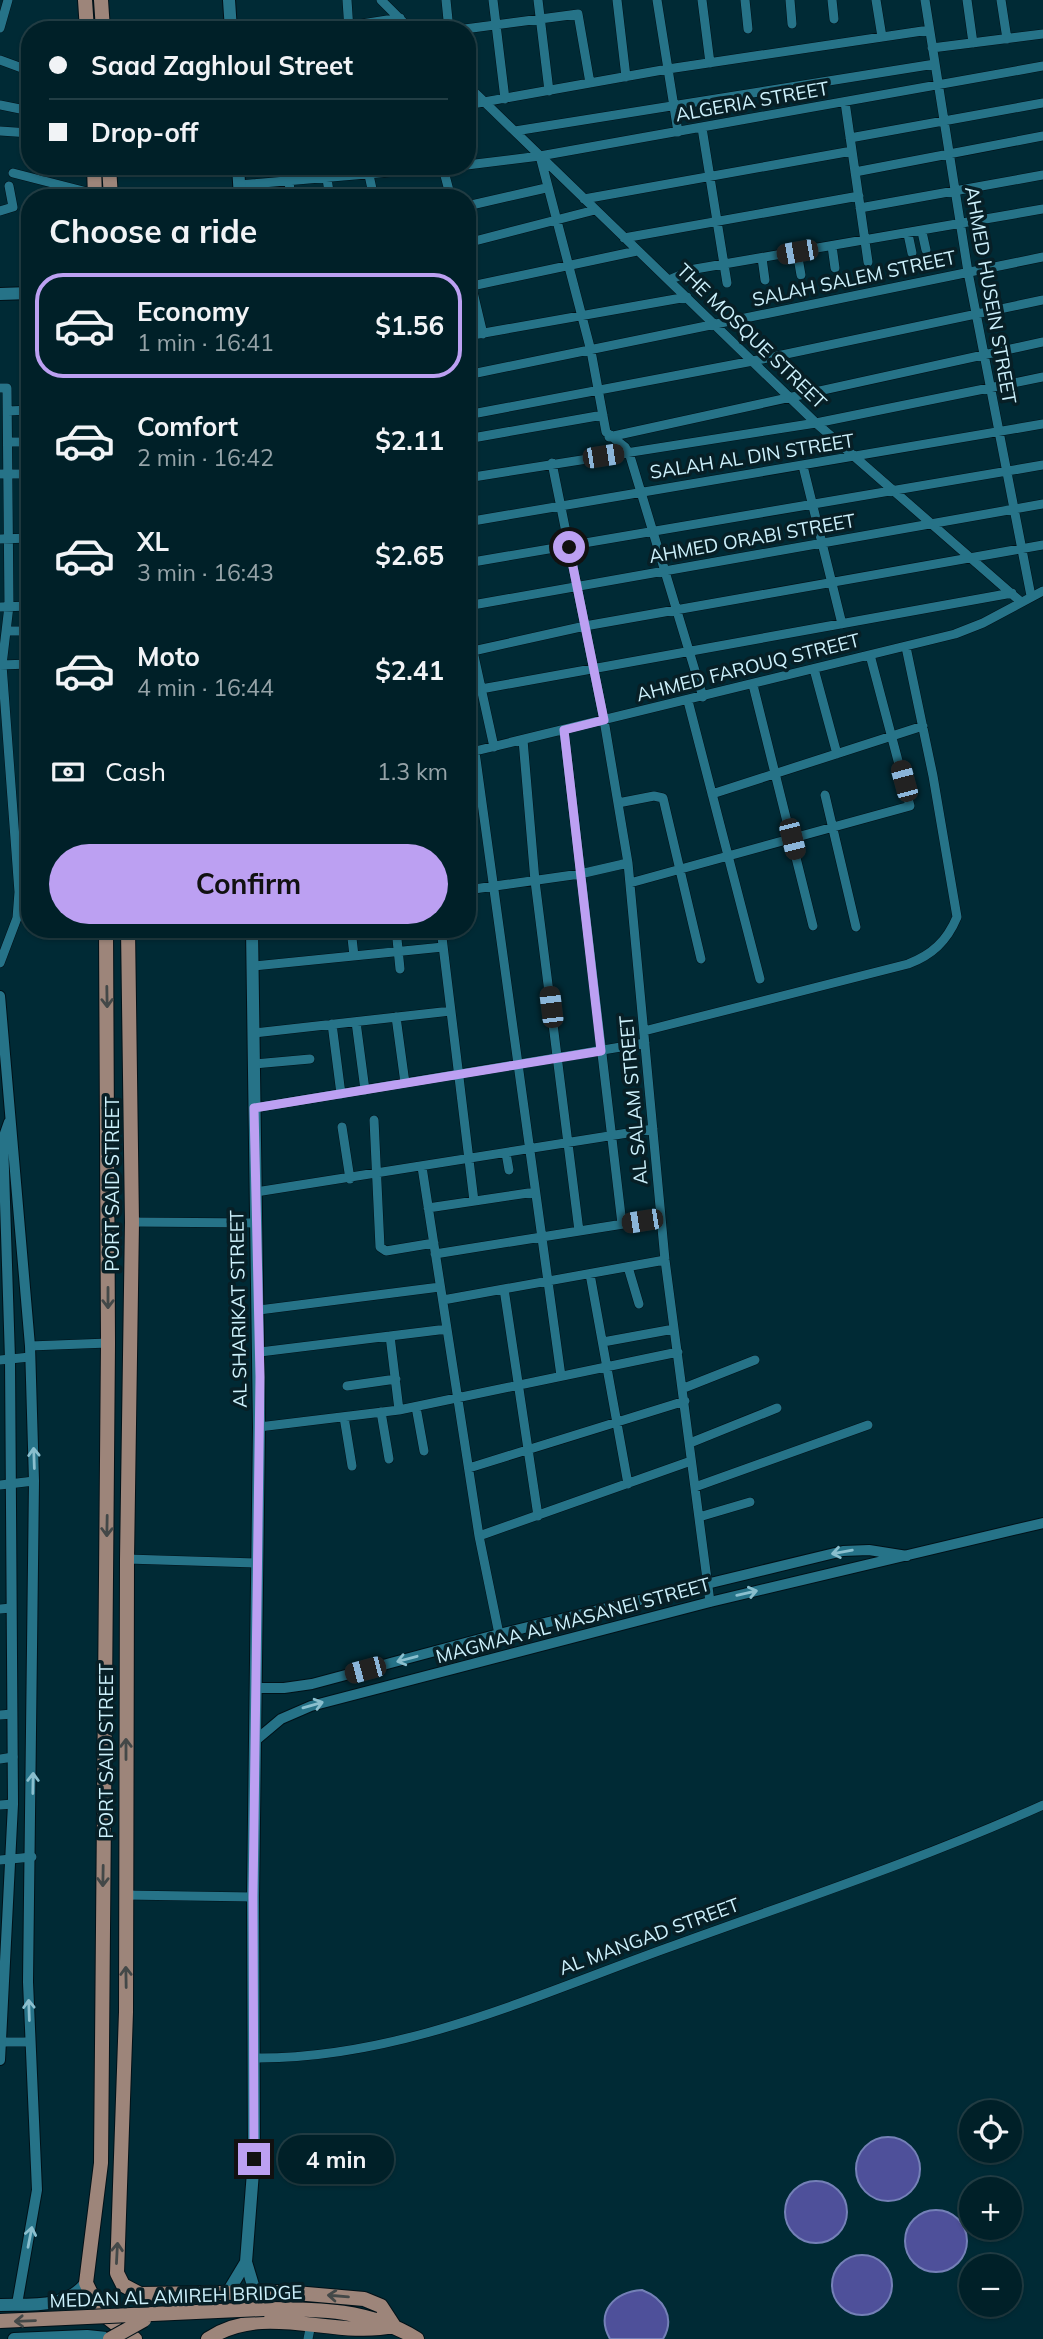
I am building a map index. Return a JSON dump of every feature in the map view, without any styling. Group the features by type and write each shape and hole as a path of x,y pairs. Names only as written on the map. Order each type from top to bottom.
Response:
{"main road":[{"path":"85,0 86,21"},
{"path":"101,0 102,21"},
{"path":"229,0 230,21"},
{"path":"0,294 21,293"},
{"name":"PORT SAID STREET","path":"86,2283 102,2163 108,1343 106,938"},
{"name":"PORT SAID STREET","path":"128,938 132,1222 127,1559 126,2012 116,2267 119,2279 128,2289 140,2294 255,2292 364,2298 385,2310 394,2326"},
{"name":"AL SHARIKAT STREET","path":"246,2262 254,2159 256,2059 253,1897 260,1352 252,938"},
{"path":"101,2015 114,2018 126,2012"},
{"path":"102,2047 111,2042 125,2043"},
{"path":"228,2292 246,2262"},
{"path":"246,2262 255,2292"},
{"path":"0,2305 61,2301 75,2294 86,2283 100,2312 135,2339"},
{"path":"56,2337 65,2332 72,2318 69,2308 61,2301"},
{"name":"MEDAN AL AMIREH BRIDGE","path":"0,2322 264,2309 347,2312 394,2326"},
{"path":"110,2339 136,2323 163,2315"},
{"path":"208,2339 258,2320 311,2323 335,2332 394,2326 417,2339"},
{"path":"14,2339 116,2339"}],"street":[{"path":"0,28 1,16 8,0"},
{"path":"347,0 348,21"},
{"path":"381,0 403,21"},
{"path":"446,0 448,21"},
{"path":"493,0 505,99"},
{"path":"538,0 550,91"},
{"path":"617,0 626,77"},
{"path":"657,0 678,132"},
{"path":"702,0 710,63"},
{"path":"745,0 748,29"},
{"path":"790,0 792,24"},
{"path":"832,0 834,19"},
{"path":"876,0 882,37"},
{"name":"AHMED HUSEIN STREET","path":"925,0 975,313 1031,596"},
{"path":"967,0 973,43"},
{"path":"1001,0 1007,38"},
{"path":"476,28 576,13 581,18 590,83"},
{"path":"385,21 400,18"},
{"path":"476,104 668,69 929,30"},
{"path":"932,48 1043,34"},
{"path":"0,60 21,68"},
{"path":"515,131 935,64"},
{"name":"ALGERIA STREET","path":"476,164 540,156 1043,66"},
{"name":"THE MOSQUE STREET","path":"476,94 816,423 1021,602"},
{"path":"845,102 868,262"},
{"path":"850,138 1043,103"},
{"path":"0,104 21,109"},
{"path":"702,128 727,283"},
{"path":"0,131 21,132"},
{"path":"855,172 1043,136"},
{"path":"584,199 852,151"},
{"path":"540,156 546,188 583,316 609,437 628,452 703,697"},
{"path":"13,173 70,189"},
{"path":"288,175 290,189"},
{"path":"249,189 339,175"},
{"path":"860,208 1043,175"},
{"path":"327,177 329,189"},
{"path":"0,211 13,207 9,186"},
{"path":"476,204 546,188"},
{"path":"624,238 859,196"},
{"path":"669,280 695,269 922,232 1043,209"},
{"path":"476,241 595,210"},
{"path":"922,232 926,250"},
{"path":"908,234 912,253"},
{"path":"832,246 835,268"},
{"path":"476,286 637,251"},
{"path":"797,252 802,275"},
{"name":"SALAH SALEM STREET","path":"476,373 1043,257"},
{"path":"762,258 765,280"},
{"path":"476,335 687,297"},
{"path":"476,413 753,361 1043,300"},
{"path":"476,309 483,334"},
{"path":"609,437 1043,342"},
{"path":"476,476 816,423 1043,377"},
{"path":"0,388 7,388 8,411 4,474 6,631 1,665 5,775 19,892 17,918 0,963"},
{"path":"8,411 21,410"},
{"path":"476,437 603,415"},
{"name":"SALAH AL DIN STREET","path":"476,520 1043,424"},
{"path":"8,442 21,442"},
{"name":"AL SALAM STREET","path":"552,463 604,720 628,863 665,1260 684,1388 710,1602"},
{"path":"476,562 1043,465"},
{"path":"803,466 842,624"},
{"name":"AHMED ORABI STREET","path":"476,604 1043,505"},
{"path":"476,654 585,626 1043,545"},
{"name":"AHMED FAROUQ STREET","path":"476,751 906,647 969,629 1043,592"},
{"path":"481,689 1012,593"},
{"path":"6,631 21,631"},
{"path":"644,1031 908,964 938,947 950,933 957,917 906,647"},
{"path":"630,883 908,807 910,804 870,655"},
{"path":"1,665 21,664"},
{"path":"814,669 837,754"},
{"path":"476,672 494,747"},
{"path":"753,685 813,926"},
{"path":"688,701 760,979"},
{"path":"712,794 923,726"},
{"path":"564,730 622,1224"},
{"path":"523,740 536,881 579,1231"},
{"path":"476,784 561,1376"},
{"path":"825,794 856,926"},
{"path":"618,803 654,796 663,798 701,959"},
{"path":"476,889 580,874 628,863"},
{"path":"352,938 354,956"},
{"path":"397,938 400,969"},
{"path":"442,938 474,1201"},
{"path":"253,966 443,947"},
{"path":"0,996 5,1123 2,1212 6,1714 13,1757 13,1859 2,1985 0,2060"},
{"path":"254,1033 451,1011"},
{"path":"396,1017 405,1083"},
{"path":"356,1022 365,1090"},
{"path":"332,1024 341,1094"},
{"path":"254,1108 645,1043"},
{"path":"254,1064 310,1059"},
{"path":"374,1120 383,1250 434,1243"},
{"path":"5,1123 15,1139 30,1351 34,1481 30,2042 37,2190 17,2304"},
{"path":"342,1127 350,1179"},
{"path":"256,1192 378,1175 653,1129"},
{"path":"506,1153 509,1170"},
{"path":"422,1167 479,1536 499,1634"},
{"path":"428,1208 535,1192"},
{"path":"435,1254 661,1218"},
{"path":"132,1222 256,1223"},
{"path":"443,1300 665,1260"},
{"path":"628,1267 639,1304"},
{"path":"590,1273 628,1484"},
{"path":"259,1310 440,1287"},
{"path":"503,1289 538,1516"},
{"path":"260,1352 447,1329"},
{"path":"603,1342 674,1329"},
{"path":"390,1336 399,1410"},
{"path":"5,1359 30,1351 108,1343"},
{"path":"259,1427 399,1410 678,1352"},
{"path":"684,1388 755,1360"},
{"path":"346,1386 396,1379"},
{"path":"469,1468 685,1401"},
{"path":"415,1406 424,1451"},
{"path":"690,1443 777,1408"},
{"path":"381,1412 389,1459"},
{"path":"344,1417 352,1466"},
{"path":"695,1487 868,1424"},
{"path":"479,1536 691,1461"},
{"path":"6,1484 34,1481"},
{"path":"699,1517 750,1502"},
{"name":"MAGMAA AL MASANEI STREET","path":"256,1740 272,1725 300,1709 710,1602 909,1557 1043,1523"},
{"name":"MAGMAA AL MASANEI STREET","path":"257,1688 312,1684 499,1634 843,1551 869,1550 909,1557"},
{"path":"127,1559 256,1563"},
{"path":"0,1759 13,1757"},
{"path":"0,1805 13,1804"},
{"name":"AL MANGAD STREET","path":"256,2059 345,2052 441,2029 912,1858 1043,1805"},
{"path":"0,1860 32,1857"},
{"path":"125,1895 253,1897"},
{"path":"1,2042 30,2042"},
{"path":"308,2339 311,2323"}],"shaded area":[{"path":"888,2137 900,2139 911,2146 918,2157 918,2181 911,2192 900,2199 888,2201 876,2199 865,2192 858,2181 856,2169 858,2157 865,2146 876,2139"},
{"path":"810,2181 822,2181 838,2190 845,2200 845,2224 838,2234 822,2243 810,2243 799,2238 790,2229 785,2218 785,2206 790,2195 799,2186"},
{"path":"936,2210 948,2212 958,2219 959,2240 967,2240 965,2253 959,2254 958,2263 948,2270 936,2272 924,2270 914,2263 907,2253 905,2241 907,2229 914,2219 924,2212"},
{"path":"862,2255 879,2260 887,2268 892,2285 887,2302 879,2310 862,2315 845,2310 837,2302 832,2285 837,2268 845,2260"},
{"path":"642,2290 661,2303 668,2316 667,2331 663,2339 610,2339 605,2320 610,2305 623,2295"}],"route":[{"path":"254,2159 256,2059 253,1897 260,1352 254,1108 601,1051 564,730 604,720 569,547"}]}
